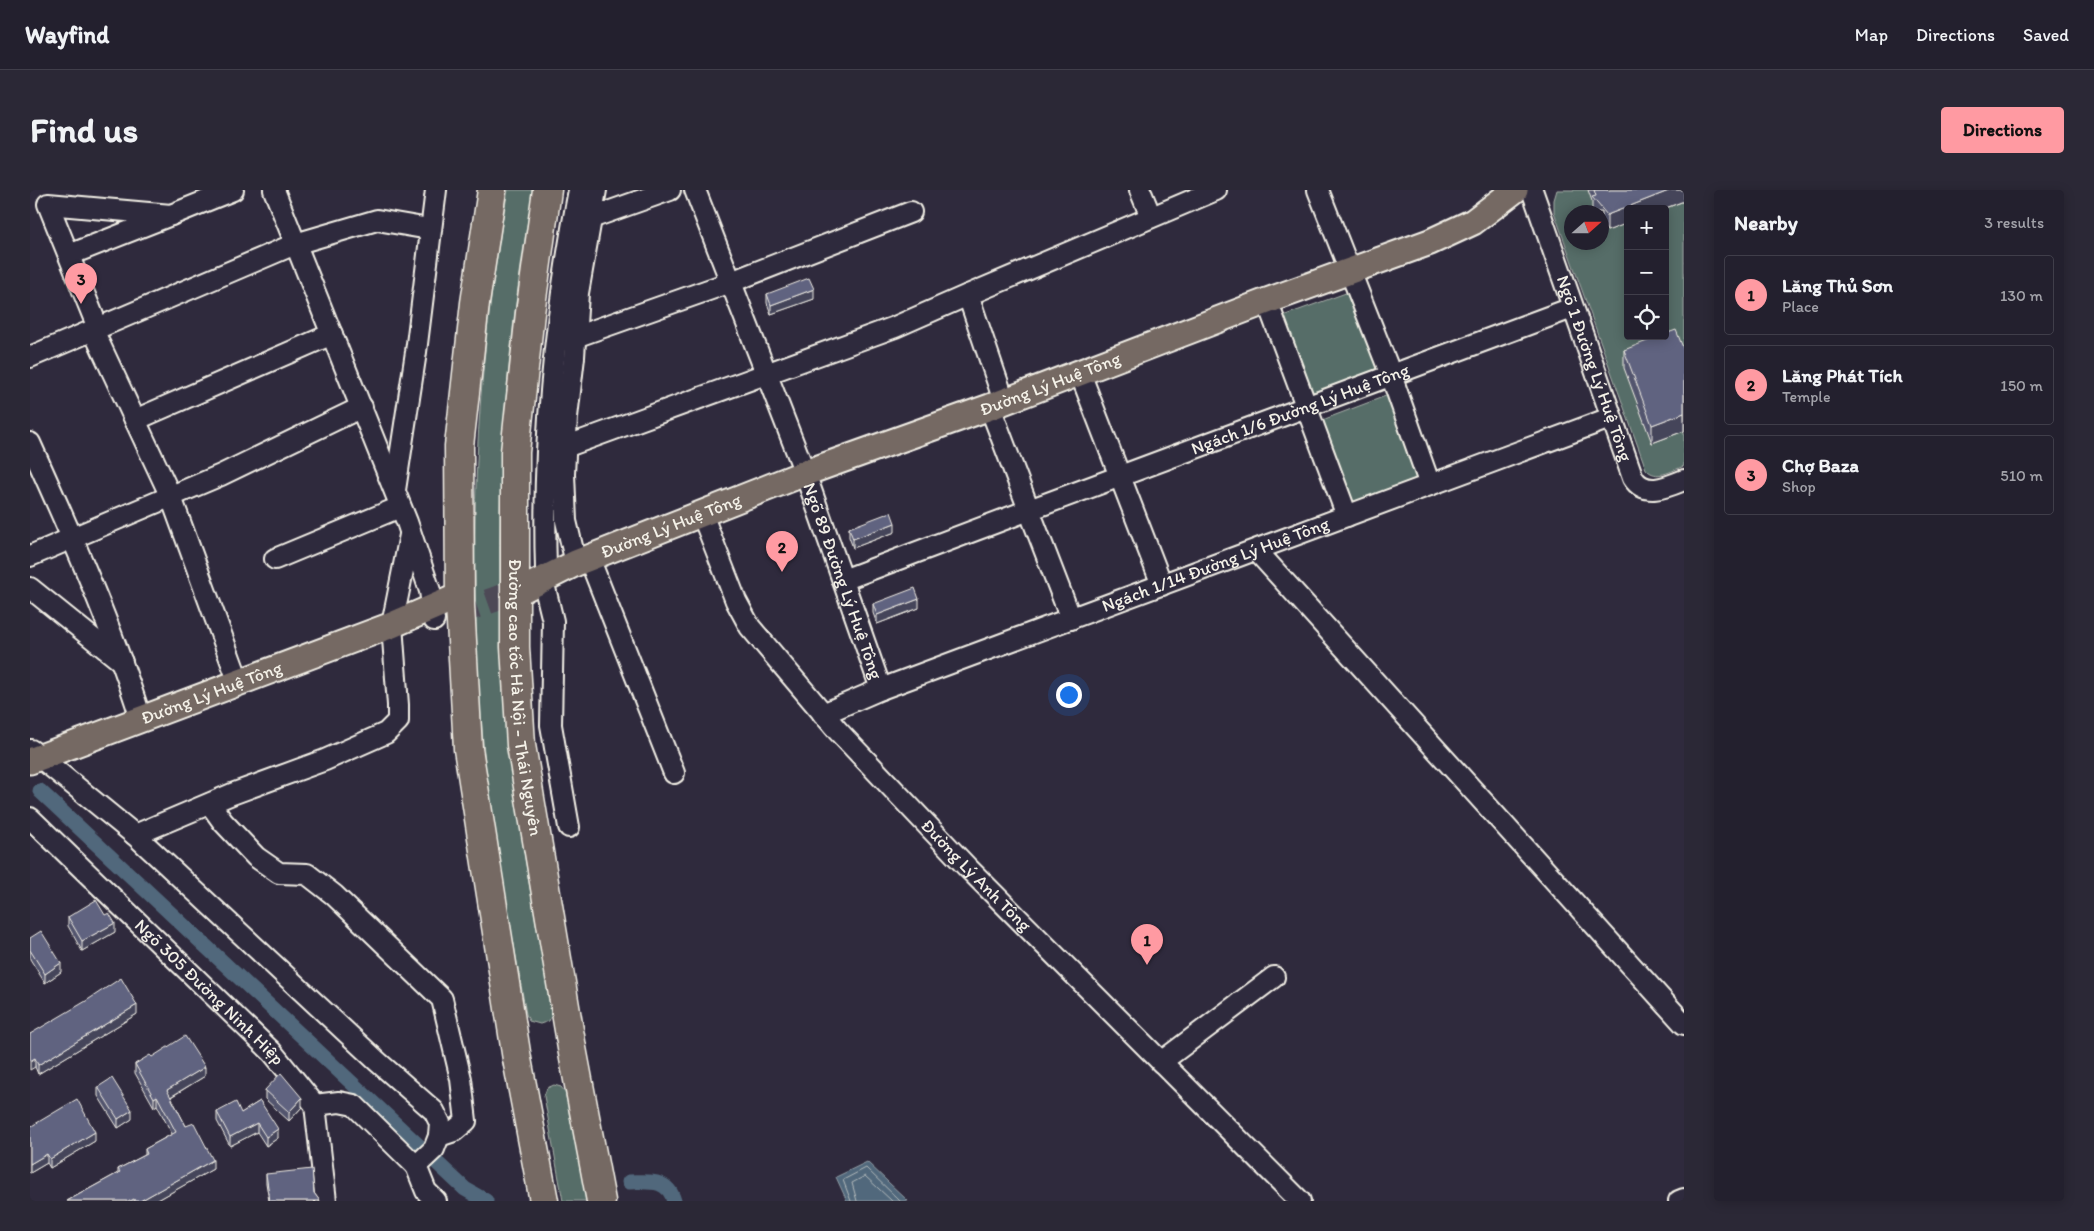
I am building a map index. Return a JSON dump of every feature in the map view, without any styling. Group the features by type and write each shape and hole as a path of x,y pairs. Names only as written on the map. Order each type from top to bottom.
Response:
{"highway":[{"path":"492,190 475,303 459,446 460,605 468,749 517,1059 544,1201"},
{"name":"Đường cao tốc Hà Nội - Thái Nguyên","path":"548,190 530,313 515,452 515,647 521,745 570,1038 602,1201"}],"main road":[{"name":"Đường Lý Huệ Tông","path":"534,578 583,561 805,473 997,404 1267,301 1430,242 1473,222 1516,190"},
{"name":"Đường Lý Huệ Tông","path":"33,756 141,719 392,625 443,610"}],"street":[{"path":"69,255 232,190"},
{"path":"274,190 362,407 430,591 443,610"},
{"path":"397,499 416,352 429,229 436,190"},
{"path":"569,827 551,724 553,621 534,578 544,508 547,422 560,294 579,190"},
{"path":"596,190 578,293 565,447 566,521 674,773"},
{"path":"591,218 670,190"},
{"name":"Ngõ 89 Đường Lý Huệ Tông","path":"695,190 805,473 882,689"},
{"path":"1140,190 1151,217"},
{"path":"565,447 895,327 1216,190"},
{"path":"1318,190 1391,375 1430,484"},
{"name":"Ngõ 1 Đường Lý Huệ Tông","path":"1532,190 1610,418 1633,478 1642,487 1666,487 1684,480"},
{"path":"171,215 48,204 96,329 135,420 171,496 239,683"},
{"path":"575,337 731,282 911,212"},
{"path":"30,357 296,244 378,220 429,229"},
{"path":"968,295 997,404 1029,510 1071,619"},
{"path":"1267,301 1347,516"},
{"name":"Ngách 1/6 Đường Lý Huệ Tông","path":"843,580 1572,308"},
{"path":"135,420 332,334"},
{"path":"1080,373 1162,584"},
{"path":"30,556 221,475 362,407"},
{"name":"Ngách 1/14 Đường Lý Huệ Tông","path":"823,714 882,689 1610,418"},
{"path":"30,444 73,538 123,663 141,719"},
{"path":"275,559 397,499"},
{"name":"Đường Lý Anh Tông","path":"702,514 736,601 750,627 823,714 967,867 1300,1201"},
{"path":"135,835 325,760 386,733 398,721 392,625 410,535"},
{"path":"1256,550 1684,1024"},
{"path":"30,588 123,663"},
{"path":"33,756 135,835 378,1062 434,1111 440,1123 428,1153 426,1191 436,1201"},
{"path":"210,804 223,822 256,857 279,873 307,874 334,894 442,999 461,1080 466,1121 428,1153"},
{"name":"Ngõ 305 Đường Ninh Hiệp","path":"30,818 272,1052 315,1106"},
{"path":"1161,1062 1274,977"},
{"path":"326,1201 315,1106 339,1102 354,1105 428,1153"},
{"path":"1679,1201 1684,1199"}],"green space":[{"path":"508,190 533,190 514,319 507,383 500,512 500,577 502,642 509,744 525,856 551,1005 549,1021 540,1024 529,1021 526,1014 496,844 483,742 475,603 477,465 481,396 488,327"},
{"path":"1557,190 1684,190 1684,466 1659,475 1650,473 1646,469 1568,250 1609,250 1609,205 1564,205 1564,240 1554,212 1554,200"},
{"path":"1354,290 1385,372 1312,400 1280,317"},
{"path":"1391,394 1422,476 1349,504 1317,422"},
{"path":"554,1085 561,1087 565,1092 587,1201 563,1201 544,1096 547,1088"}],"water":[{"path":"867,1162 908,1201 847,1201 836,1177"}],"building":[{"path":"1594,190 1671,190 1633,205 1624,205 1624,208 1609,214 1609,205 1599,205 1592,197 1596,196"},
{"path":"809,278 814,289 771,305 767,294"},
{"path":"1676,330 1684,350 1684,413 1652,425 1624,350 1650,340 1669,340 1669,333"},
{"path":"891,512 895,523 853,539 849,528"},
{"path":"915,588 919,599 877,615 873,604"},
{"path":"96,900 105,915 109,913 115,923 82,941 68,917"},
{"path":"41,931 61,963 45,974 30,950 30,938"},
{"path":"121,978 137,1005 38,1065 35,1058 30,1061 30,1034"},
{"path":"185,1036 205,1067 167,1090 186,1126 194,1123 213,1160 140,1201 135,1201 134,1199 130,1201 67,1201 120,1172 118,1169 147,1154 145,1149 176,1132 157,1096 154,1098 135,1064 150,1055 152,1057"},
{"path":"281,1073 302,1098 289,1112 265,1090"},
{"path":"112,1078 132,1110 118,1119 98,1087"},
{"path":"77,1099 95,1132 50,1159 47,1154 30,1164 30,1127"},
{"path":"260,1101 278,1129 266,1137 257,1123 230,1137 217,1112 236,1102 241,1113"},
{"path":"312,1169 314,1193 320,1201 270,1201 266,1174"}],"waterway":[{"path":"40,791 465,1189 486,1201"},
{"path":"629,1182 650,1182 662,1185 667,1188 674,1201"}],"tunnel":[{"path":"453,614 524,589"}],"place":[{"name":"Chợ Baza","path":"81,304"},
{"name":"Lăng Phát Tích","path":"782,572"},
{"name":"Lăng Thủ Sơn","path":"1147,965"}]}
